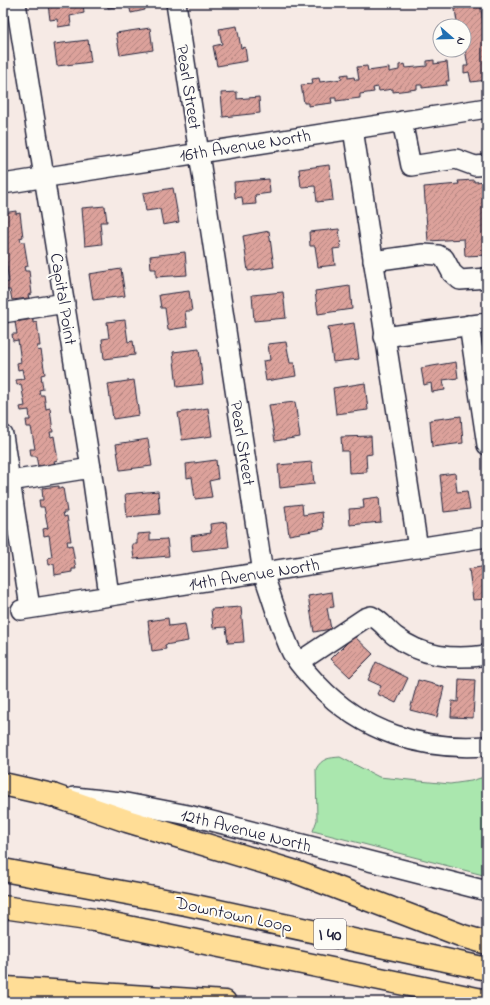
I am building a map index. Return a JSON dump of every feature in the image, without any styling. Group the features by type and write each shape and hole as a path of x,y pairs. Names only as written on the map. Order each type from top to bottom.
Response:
{"main road":[{"name":"12th Avenue North","path":"3,784 52,795"},
{"path":"52,795 127,821 296,872 463,936 487,943"},
{"name":"Downtown Loop","path":"3,870 186,904 487,969"},
{"name":"Downtown Loop","path":"5,908 94,920 487,1001"},
{"path":"5,988 225,1002"}],"street":[{"name":"Capital Point","path":"16,3 91,468 109,595"},
{"name":"Pearl Street","path":"176,3 263,573 292,654 331,699 362,721 378,730 429,745 446,747 487,746"},
{"name":"16th Avenue North","path":"3,184 44,176 487,108"},
{"path":"402,121 411,166 456,159 475,166 487,164"},
{"path":"353,129 384,337 418,548"},
{"path":"373,261 431,254 444,258 452,273 460,280 487,278"},
{"path":"3,313 64,303"},
{"path":"384,337 478,324 487,445"},
{"path":"3,434 10,480 91,468"},
{"name":"14th Avenue North","path":"10,480 26,609 487,537"},
{"path":"299,662 365,618 371,616 410,646 426,653 448,658 487,655"},
{"name":"12th Avenue North","path":"52,795 121,802 188,815 487,891"},
{"path":"5,988 89,1002"}],"green space":[{"path":"340,757 379,777 450,784 471,781 487,776 487,876 313,831 317,820 316,769 318,765 329,758"}],"building":[{"path":"83,3 84,13 70,16 71,25 58,27 57,19 50,20 48,4"},
{"path":"107,3 144,3 145,10 131,13 129,5 108,8"},
{"path":"454,3 480,3 487,48 487,80 471,82 469,72 464,73 464,66 468,66 467,58 472,58 472,18 456,18"},
{"path":"237,26 241,48 245,47 247,61 217,66 213,46 222,44 219,29"},
{"path":"150,28 153,50 120,55 116,33"},
{"path":"88,40 91,62 57,66 54,44"},
{"path":"434,60 434,64 447,62 449,81 446,81 447,85 422,88 422,85 417,85 417,89 393,92 393,89 379,91 378,87 373,88 374,92 360,94 360,98 336,101 336,98 331,98 332,103 308,106 308,103 304,103 301,85 313,84 312,79 319,78 320,82 342,79 341,75 348,74 348,78 354,77 355,80 359,80 357,67 367,66 368,71 389,68 389,72 399,70 399,65 405,64 406,68 427,66 427,61"},
{"path":"237,92 237,99 259,97 260,113 223,117 221,93"},
{"path":"3,121 5,121 6,129 4,130 6,145 4,145 5,153 3,154"},
{"path":"329,165 333,200 317,202 315,186 301,187 299,169"},
{"path":"269,179 270,193 255,195 256,204 243,205 242,197 235,198 234,182"},
{"path":"474,180 474,182 487,181 487,255 465,256 464,239 428,241 424,187 459,184 458,181"},
{"path":"173,188 179,222 163,225 160,209 146,211 143,193"},
{"path":"105,206 107,222 100,222 102,244 85,246 82,208"},
{"path":"16,211 16,214 20,213 23,237 20,238 21,242 24,242 28,266 24,267 25,271 29,271 32,294 28,295 29,298 12,300 10,290 6,290 4,283 9,282 6,261 3,261 3,254 5,254 3,213"},
{"path":"339,229 341,248 333,249 335,265 318,267 315,246 310,246 309,232"},
{"path":"269,231 274,267 248,271 243,236"},
{"path":"185,252 187,275 156,277 156,269 151,269 150,256"},
{"path":"121,269 125,296 93,300 89,274"},
{"path":"350,286 352,309 318,314 315,291"},
{"path":"189,291 192,311 185,311 187,327 168,330 165,308 161,308 159,295"},
{"path":"283,292 286,318 254,321 252,295"},
{"path":"33,319 33,323 37,322 40,346 37,346 38,351 41,350 45,374 41,375 43,389 39,390 40,395 44,395 46,409 50,408 53,432 50,432 51,437 54,436 58,460 54,461 55,464 38,466 36,456 31,456 30,449 35,449 31,427 27,427 26,420 30,420 29,410 21,411 20,407 25,406 21,384 17,385 16,380 24,379 22,369 18,370 17,363 21,362 18,340 13,341 12,334 17,334 15,322"},
{"path":"125,320 128,342 133,341 135,355 104,359 102,339 109,338 107,322"},
{"path":"354,323 359,359 333,362 328,327"},
{"path":"286,342 290,363 294,363 296,376 266,381 263,361 270,360 268,344"},
{"path":"199,349 203,384 177,387 173,352"},
{"path":"456,362 458,378 443,380 445,390 432,392 431,383 424,385 421,368"},
{"path":"134,380 139,415 113,419 108,384"},
{"path":"365,383 368,410 336,414 333,388"},
{"path":"295,402 300,437 275,441 269,405"},
{"path":"208,408 212,436 182,440 178,413"},
{"path":"461,416 463,443 432,447 430,420"},
{"path":"371,436 372,454 366,455 367,472 349,473 348,451 342,451 341,437"},
{"path":"148,439 152,466 120,470 116,444"},
{"path":"216,460 218,479 209,481 212,497 195,499 192,477 187,478 186,464"},
{"path":"312,462 314,484 280,488 278,465"},
{"path":"455,473 457,492 467,491 470,509 444,512 440,475"},
{"path":"59,486 59,489 63,488 67,512 63,512 64,517 67,516 71,541 67,541 68,546 72,545 76,569 72,569 72,572 55,575 54,564 49,565 48,558 52,557 49,535 44,536 43,529 48,528 44,507 40,507 39,500 43,500 42,488"},
{"path":"158,491 160,514 127,517 125,494"},
{"path":"379,497 381,522 350,525 349,509 364,508 363,499"},
{"path":"302,504 303,515 322,512 324,529 289,535 285,506"},
{"path":"226,522 229,547 192,551 191,536 211,533 210,524"},
{"path":"150,533 150,540 167,539 169,556 134,559 132,544 137,544 137,534"},
{"path":"487,566 487,599 473,600 469,569"},
{"path":"332,592 334,607 327,608 331,629 314,632 308,596"},
{"path":"241,607 244,642 228,643 226,627 213,628 211,609"},
{"path":"168,618 169,626 185,624 188,641 165,645 166,649 152,651 148,621"},
{"path":"354,636 373,654 350,677 331,659"},
{"path":"376,662 408,678 396,703 377,694 381,686 368,680"},
{"path":"459,679 475,680 473,718 451,717 452,701 458,702"},
{"path":"418,680 444,687 437,717 410,710"}]}
